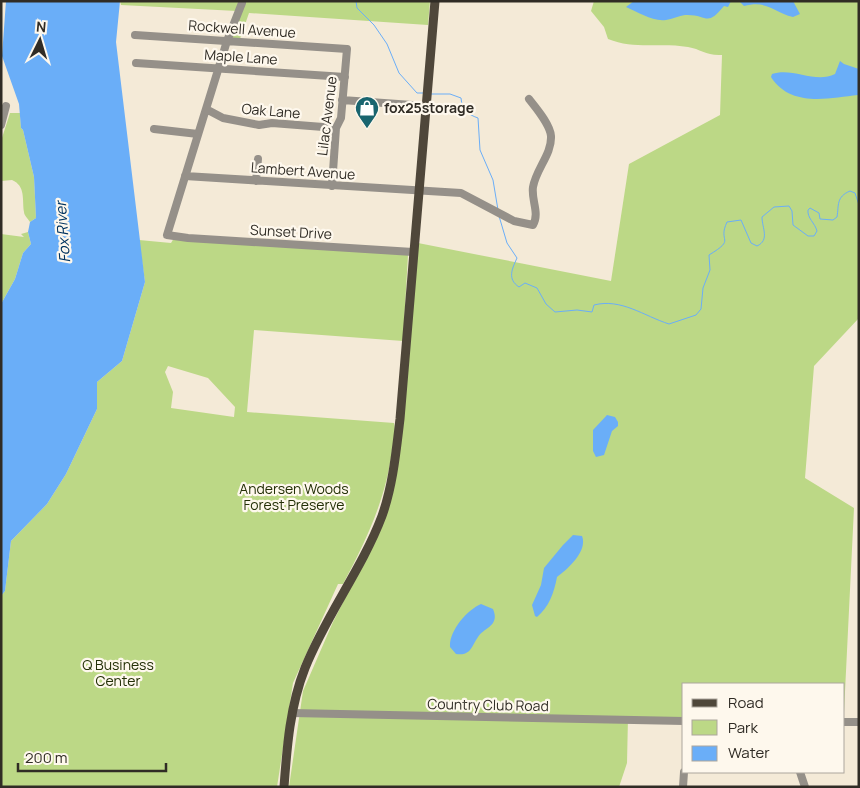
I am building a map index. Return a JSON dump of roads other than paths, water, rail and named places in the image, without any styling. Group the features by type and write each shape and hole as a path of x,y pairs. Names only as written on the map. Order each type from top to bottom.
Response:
{"main road":[{"path":"284,787 289,727 305,668 323,628 373,537 388,497 398,433 436,1"}],"street":[{"path":"185,176 227,41 242,3"},
{"name":"Rockwell Avenue","path":"135,35 346,49"},
{"name":"Lilac Avenue","path":"332,186 336,128 341,118 346,49"},
{"name":"Maple Lane","path":"136,63 345,77"},
{"name":"Lambert Avenue","path":"185,176 461,193 514,221 534,225 536,219 532,196 533,185 540,164 548,151 551,134 529,99"},
{"path":"342,100 426,103"},
{"path":"1,125 6,106"},
{"name":"Oak Lane","path":"206,109 223,118 259,125 272,123 336,128"},
{"path":"154,129 198,134"},
{"path":"256,181 258,159"},
{"name":"Sunset Drive","path":"185,176 167,235 188,238 414,252"},
{"name":"Country Club Road","path":"292,713 682,722"},
{"path":"845,722 859,722"},
{"path":"683,787 684,773"},
{"path":"800,773 805,787"}],"water":[{"name":"Fox River","path":"6,1 120,1 116,42 145,282 122,361 97,382 97,409 66,474 47,504 11,541 5,591 1,596 1,304 15,279 23,253 31,244 28,232 30,222 36,218 34,177 21,128 19,104 2,56"},
{"path":"634,1 731,1 728,7 724,6 714,17 706,18 685,15 661,20 651,18 626,7"},
{"path":"739,1 793,1 800,14 793,17 759,4 744,6"},
{"path":"840,61 859,69 858,95 823,99 800,97 779,87 771,77 772,74 788,72 812,77 827,77 835,74"},
{"path":"607,415 615,417 618,426 612,431 604,455 596,457 593,451 593,430"},
{"path":"573,535 582,536 583,542 580,553 557,577 545,609 537,617 532,605 541,585 544,568"},
{"path":"481,604 493,609 495,619 493,623 478,637 468,652 456,654 450,647 452,634 465,616"}],"waterway":[{"path":"356,1 357,8 374,25 387,44 399,73 417,93 423,93"},
{"path":"431,94 450,94 461,98 466,111 478,118 480,150 493,180 498,210"},
{"path":"499,216 507,243 517,258 512,270 513,281 519,287 525,283 537,288 546,304 555,312 577,310 592,312 594,305 614,304 669,324 696,315 701,309 703,288 710,270 709,255 724,243 727,222 741,220 751,243 757,246 764,237 762,217 774,207 789,206 792,211 793,225 808,236 814,236 817,231 809,216 808,210 810,208 819,213 820,219 833,220 837,217 840,199 850,191 855,193 859,205"}],"place":[{"name":"fox25storage","path":"367,129"}],"park label":[{"name":"Andersen Woods Forest Preserve","path":"294,498"},
{"name":"Q Business Center","path":"118,674"}]}
